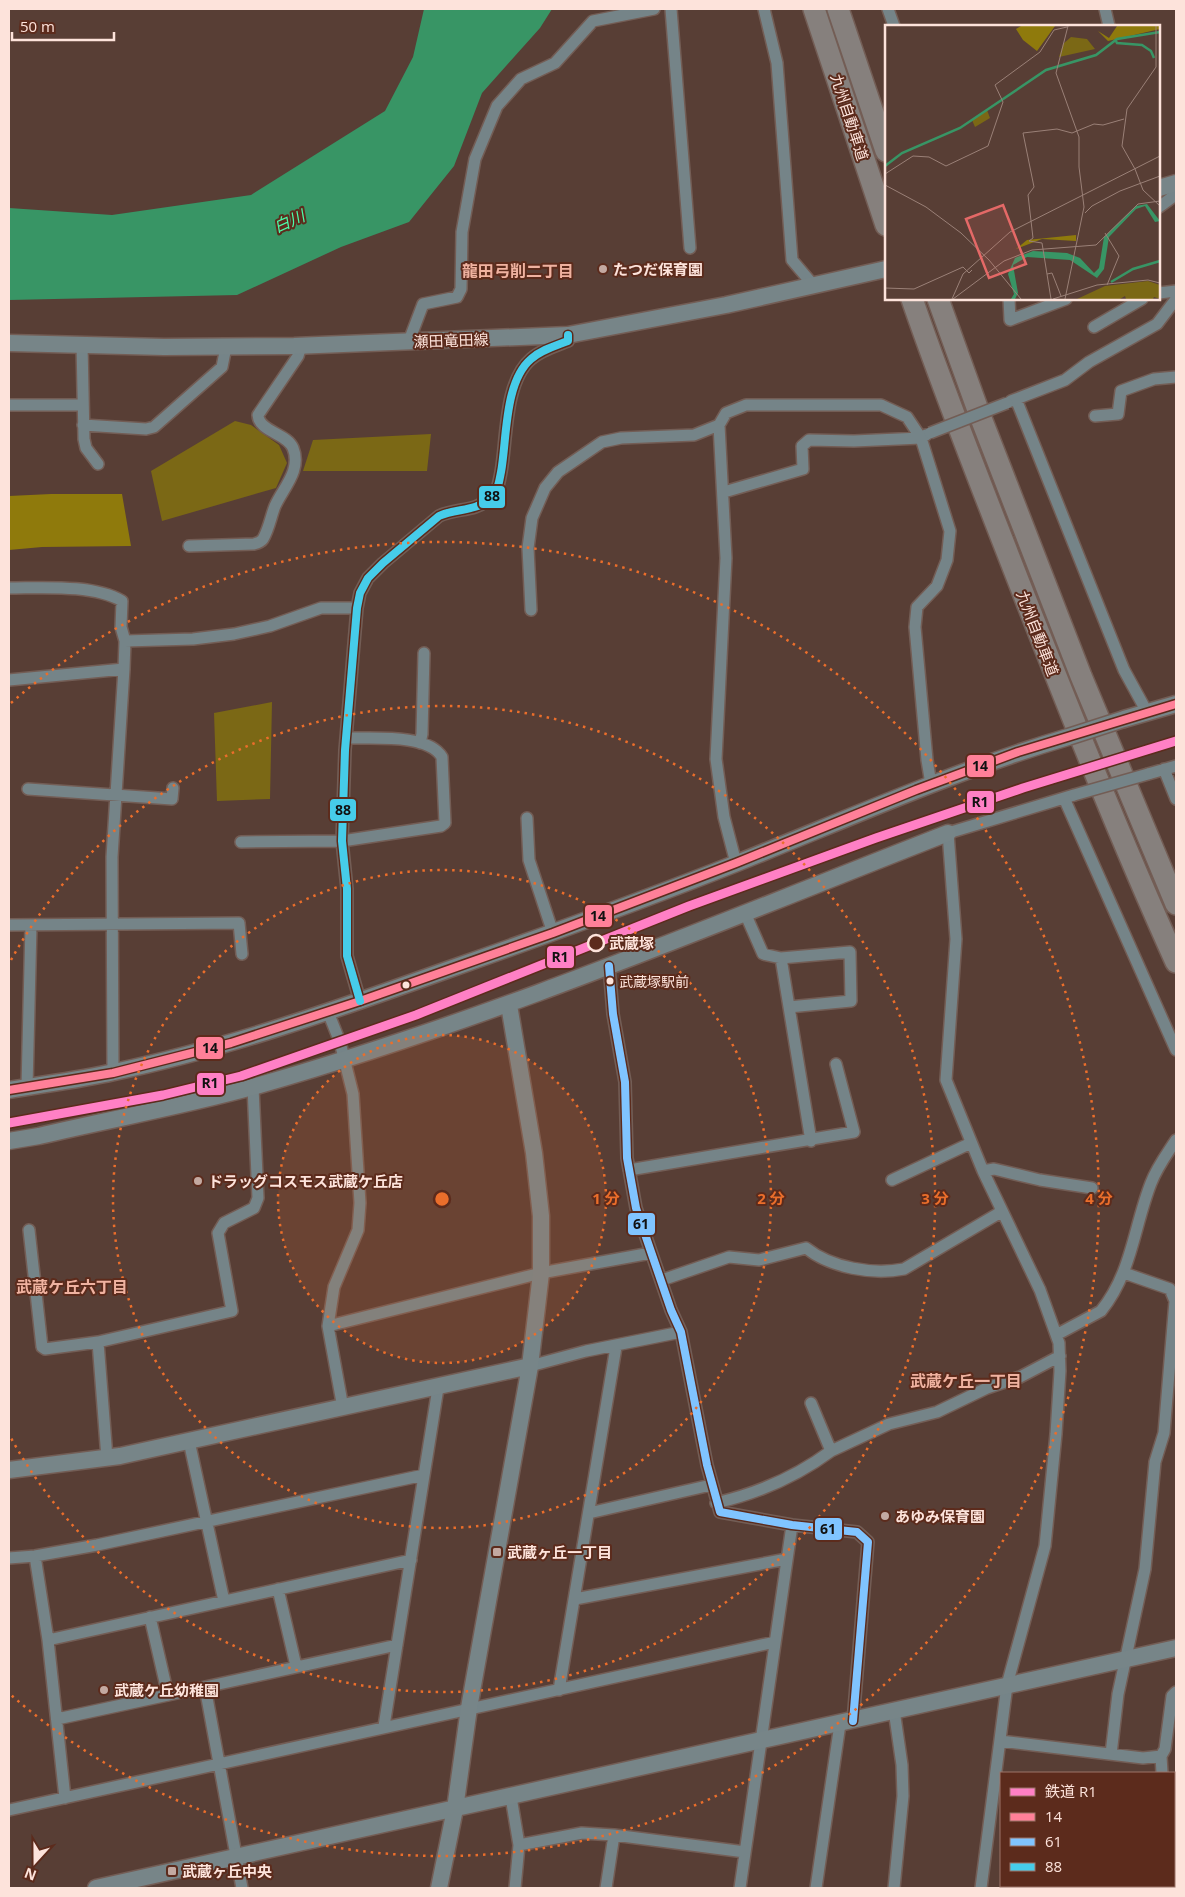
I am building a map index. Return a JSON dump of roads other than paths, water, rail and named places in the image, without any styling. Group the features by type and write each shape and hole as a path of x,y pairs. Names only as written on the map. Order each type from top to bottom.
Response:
{"highway":[{"name":"九州自動車道","path":"814,9 885,221"},
{"name":"九州自動車道","path":"838,9 885,148"},
{"name":"九州自動車道","path":"940,304 979,413 1082,676 1176,904"},
{"name":"九州自動車道","path":"914,307 1058,683 1135,871 1176,962"}],"street":[{"path":"409,341 423,304 457,297 462,289 462,232 475,160 497,106 521,79 555,63 593,21 654,9"},
{"path":"671,9 690,248"},
{"path":"764,9 777,63 792,260 814,286"},
{"path":"888,9 894,25"},
{"path":"1105,9 1109,25"},
{"path":"1160,188 1175,192"},
{"path":"1160,193 1175,192"},
{"path":"1160,206 1175,192"},
{"name":"瀬田竜田線","path":"9,343 226,347 301,346 568,335 814,286 885,269"},
{"path":"1160,293 1176,291"},
{"path":"724,492 803,469 802,446 809,440 854,441 925,435 1065,380 1089,362 1157,324 1176,299"},
{"path":"1009,300 1010,320 1063,300"},
{"path":"1094,327 1140,300"},
{"path":"360,1001 347,956 347,890 342,841 346,738 357,608 360,593 368,578 427,525 447,512 476,508 491,499 498,488 508,416 521,369 542,351 568,340 568,335"},
{"path":"82,344 86,448 98,464"},
{"path":"189,546 254,544 259,543 264,538 276,503 287,487 295,457 290,442 262,425 258,415 298,356 301,346"},
{"path":"84,425 146,429 154,427 222,368 226,347"},
{"path":"1095,416 1118,414 1122,391 1154,379 1176,377"},
{"path":"1012,401 1124,670 1147,712"},
{"path":"9,406 83,405"},
{"path":"736,863 724,817 716,759 726,558 719,425 726,413 746,405 881,405 907,417 925,435 950,530 947,560 937,586 918,607 915,628 926,760 931,784"},
{"path":"531,610 528,548 532,518 545,488 558,472 602,442 621,438 694,434 719,425"},
{"path":"9,588 53,588 108,593 122,601 122,627 125,641 115,796 111,925 113,1073"},
{"path":"125,641 234,634 270,626 321,608 357,608"},
{"path":"420,743 424,653"},
{"path":"9,680 124,669"},
{"path":"9,1090 113,1073 231,1043 328,1012 552,933 736,863 931,784 1018,752 1176,704"},
{"path":"241,842 342,841 441,826 445,823 442,757 435,750 405,739 346,738"},
{"path":"9,1140 39,1136 253,1087 346,1059 509,1005 948,833 1176,766"},
{"path":"1164,770 1176,799"},
{"path":"28,789 172,799 173,788"},
{"path":"1069,796 1176,1050"},
{"path":"527,818 529,860 552,933"},
{"path":"948,833 956,939 946,1080 1000,1210 1040,1290 1058,1334 1060,1356 1056,1434 1045,1546 1007,1685 981,1888"},
{"path":"745,913 763,954 781,958 850,952 851,1001 789,1007"},
{"path":"9,925 239,923 242,954"},
{"path":"26,1087 31,925"},
{"path":"781,958 811,1141"},
{"path":"609,966 613,1014 625,1082 629,1170 636,1208 671,1310 681,1332 711,1485 720,1512 792,1525 857,1532 868,1542 847,1722 816,1888"},
{"path":"439,1888 455,1809 469,1708 530,1366 541,1274 541,1216 534,1152 509,1005"},
{"path":"328,1012 346,1059 353,1094 360,1203 358,1230 334,1287 328,1326 343,1408"},
{"path":"629,1170 811,1141 854,1132 836,1064"},
{"path":"29,1230 42,1347 45,1349 98,1342 232,1311 218,1233 224,1223 254,1208 258,1198 253,1087"},
{"path":"1058,1334 1102,1311 1124,1273 1150,1184 1176,1140"},
{"path":"892,1180 971,1143"},
{"path":"983,1171 994,1169 1040,1180 1092,1188"},
{"path":"662,1280 729,1257 758,1260 806,1248 820,1259 867,1270 888,1272 904,1269 1001,1212 1000,1210"},
{"path":"328,1326 541,1274 651,1252"},
{"path":"1110,1754 1118,1694 1145,1570 1155,1462 1164,1433 1175,1301 1170,1289 1124,1273"},
{"path":"9,1470 107,1458 438,1388 586,1352 681,1332"},
{"path":"98,1342 107,1458"},
{"path":"559,1690 616,1347"},
{"path":"716,1503 749,1496 807,1469 831,1451 889,1424 937,1412 987,1388 1020,1377 1060,1356"},
{"path":"384,1726 438,1388"},
{"path":"811,1403 831,1451"},
{"path":"189,1441 224,1601"},
{"path":"9,1558 35,1556 206,1522 424,1475"},
{"path":"589,1513 711,1485"},
{"path":"740,1888 792,1525"},
{"path":"35,1556 48,1640 65,1798"},
{"path":"575,1599 787,1559"},
{"path":"48,1640 411,1560"},
{"path":"278,1589 296,1666"},
{"path":"150,1617 168,1694"},
{"path":"9,1810 384,1726 559,1690 775,1642"},
{"path":"57,1719 397,1645"},
{"path":"96,1888 1176,1648"},
{"path":"205,1687 242,1888"},
{"path":"1162,1772 1161,1756 1165,1749 1172,1696 1176,1692"},
{"path":"894,1710 902,1765 904,1796 894,1888"},
{"path":"1000,1741 1143,1758 1161,1756"},
{"path":"511,1797 518,1844 515,1888"},
{"path":"518,1844 582,1833 614,1835 745,1852"},
{"path":"606,1888 614,1835"}],"water":[{"name":"白川","path":"424,9 552,9 540,28 482,93 454,166 409,222 341,247 237,295 9,300 9,208 112,215 251,195 385,111 413,57"}],"rail line":[{"name":"R1","path":"9,1123 163,1095 241,1076 416,1015 689,906 876,838 1023,788 1176,741"}],"place":[{"name":"たつだ保育園","path":"603,269"},
{"name":"武蔵塚","path":"596,943"},
{"name":"武蔵塚駅前","path":"610,981"},
{"name":"ドラッグコスモス武蔵ケ丘店","path":"198,1181"},
{"name":"あゆみ保育園","path":"885,1516"},
{"name":"武蔵ヶ丘一丁目","path":"497,1552"},
{"name":"武蔵ケ丘幼稚園","path":"104,1690"},
{"name":"武蔵ヶ丘中央","path":"172,1871"}],"district":[{"name":"龍田弓削二丁目","path":"518,271"},
{"name":"武蔵ケ丘六丁目","path":"72,1287"},
{"name":"武蔵ケ丘一丁目","path":"966,1381"}]}
